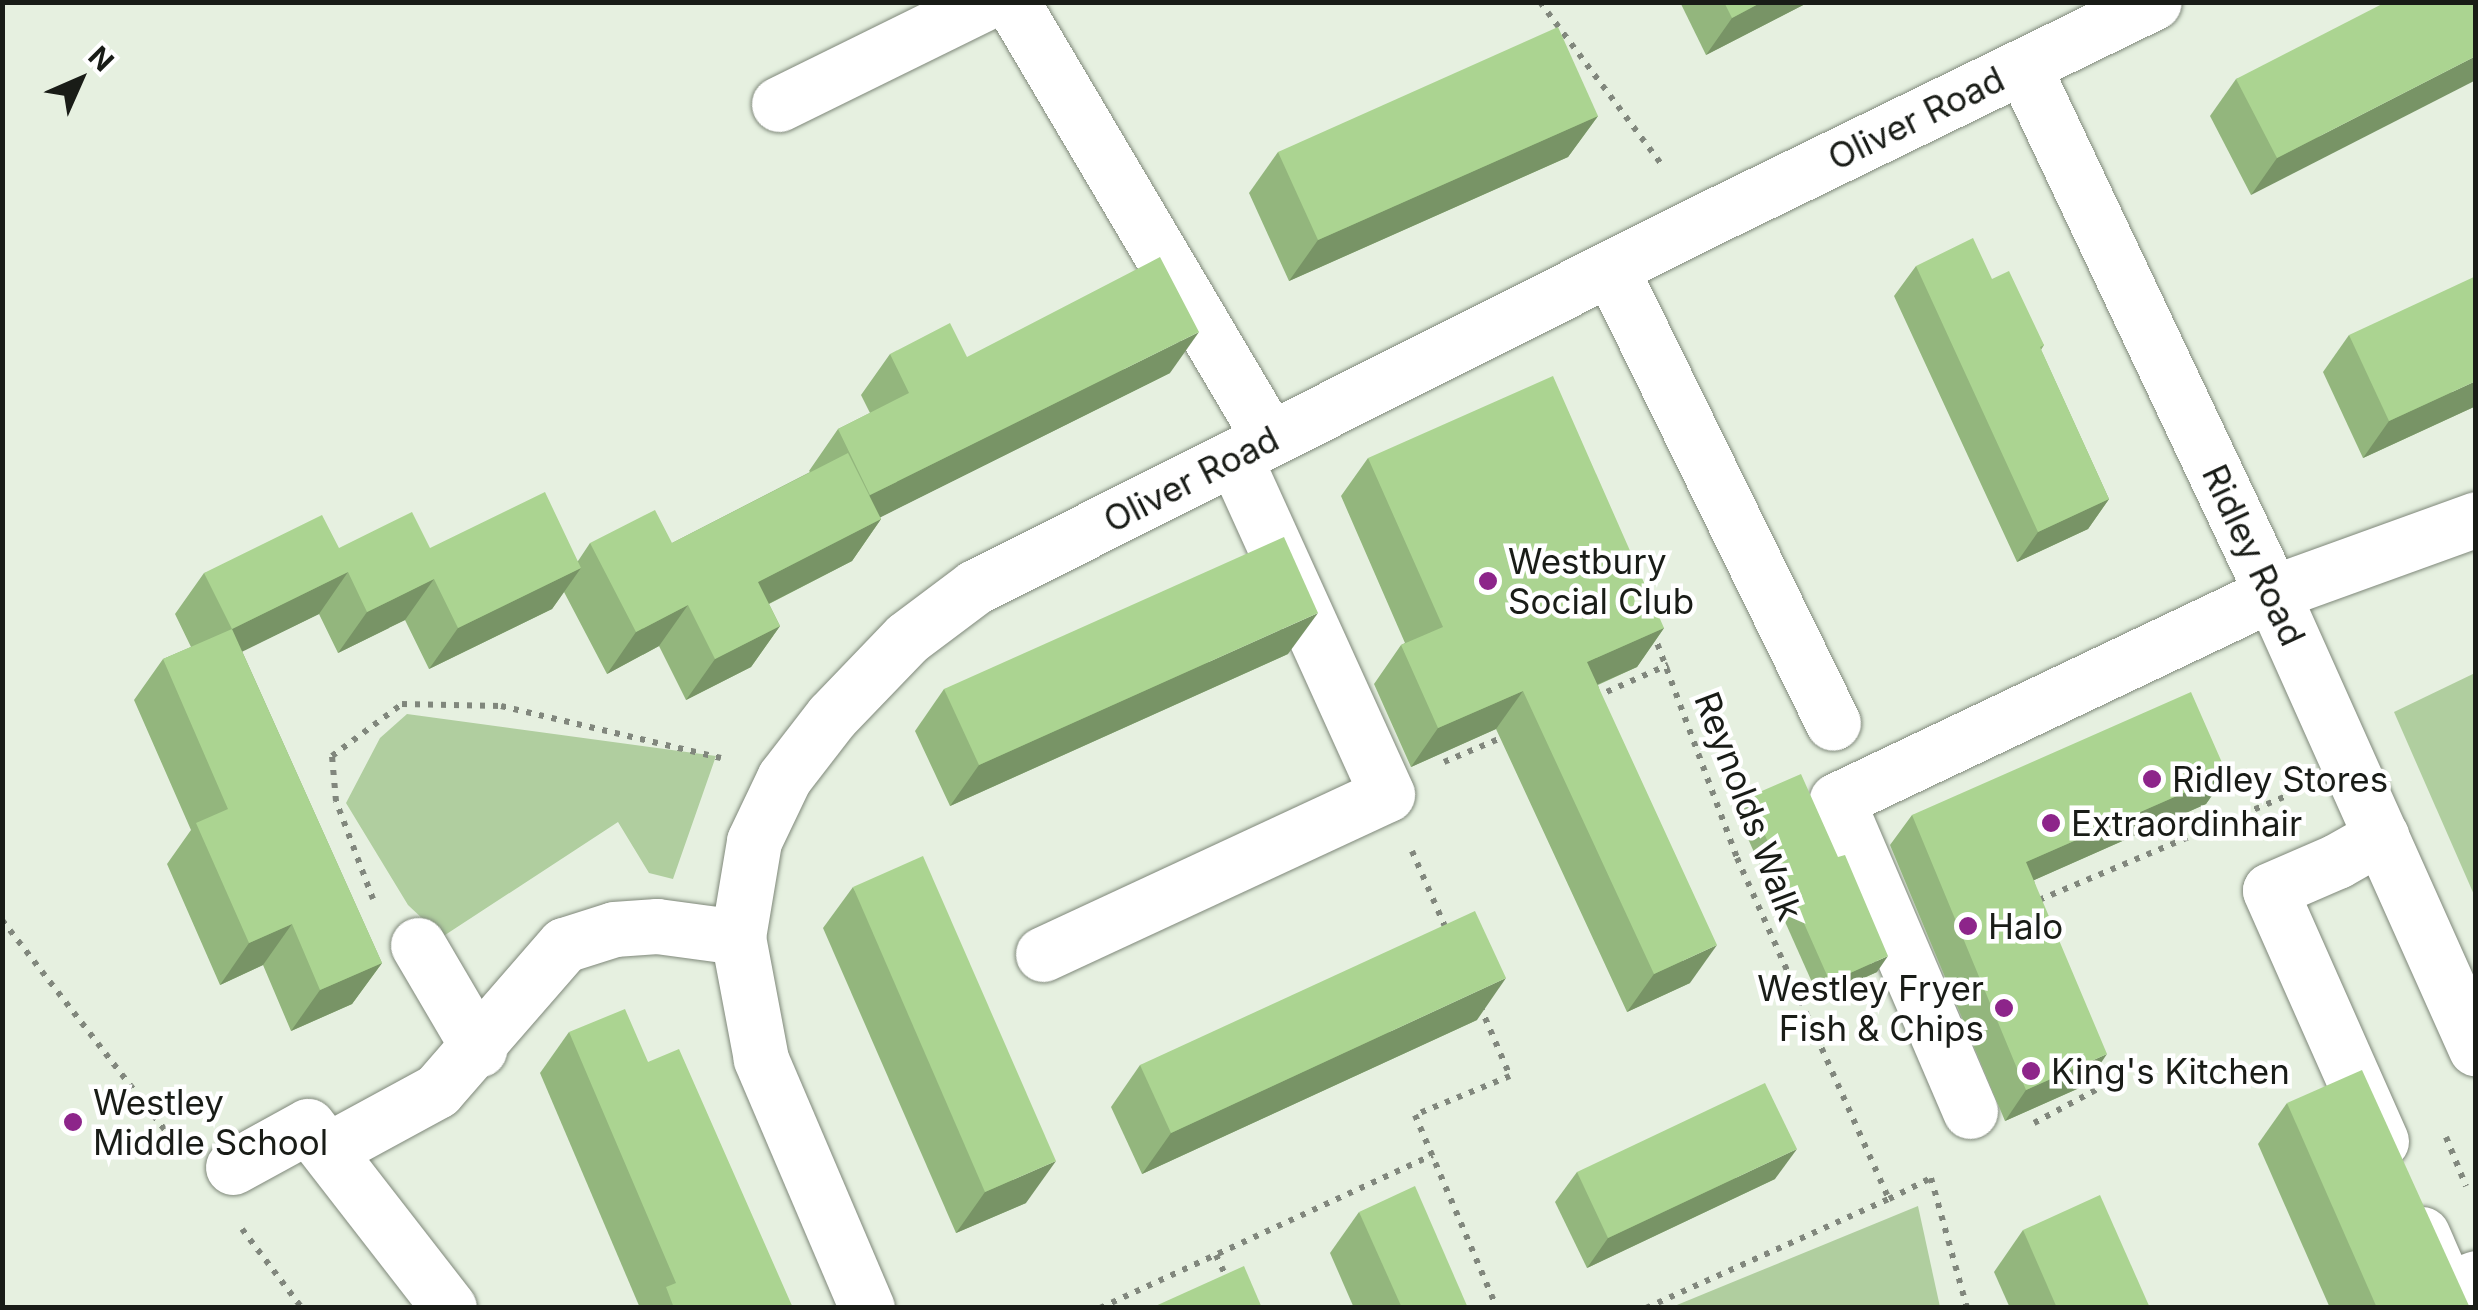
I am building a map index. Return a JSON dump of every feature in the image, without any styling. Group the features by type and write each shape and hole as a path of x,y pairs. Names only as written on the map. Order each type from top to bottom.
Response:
{"street":[{"path":"779,104 986,2"},
{"path":"1012,2 1252,448 1387,794 1042,954"},
{"name":"Oliver Road","path":"867,1308 761,1059 738,937 754,841 784,778 832,716 907,638 975,587 1704,221 2154,2"},
{"name":"Ridley Road","path":"2023,66 2272,592 2476,1048"},
{"path":"1612,270 1833,723"},
{"path":"1994,1121 1836,800 2272,592 2476,519"},
{"path":"2381,836 2337,861 2270,890 2446,1289 2476,1278"},
{"path":"330,1149 437,1091 479,1049 564,945 614,929 657,926 738,937"},
{"path":"418,945 479,1049"},
{"path":"215,1178 308,1126 330,1149 448,1308"}],"path":[{"path":"1540,2 1704,221"},
{"name":"Reynolds Walk","path":"1651,629 1668,665 1737,858 1889,1199"},
{"path":"1580,704 1668,665"},
{"path":"418,945 374,904 336,801 332,756 402,704 501,706 729,760 784,778"},
{"path":"1449,935 1387,794 1402,781 1508,734"},
{"path":"2045,918 2038,900 2350,765"},
{"path":"2,920 215,1178 302,1308"},
{"path":"1472,988 1510,1076 1415,1115 1498,1308"},
{"path":"1994,1121 2106,1084 2093,1047"},
{"path":"1100,1308 1432,1155"},
{"path":"1646,1308 1949,1168"},
{"path":"1931,1178 1967,1308"},
{"path":"1216,1255 1232,1290"}],"green space":[{"path":"2475,673 2475,897 2394,712"},
{"path":"407,714 716,756 673,879 649,873 618,822 442,937 408,905 346,803 380,738"},
{"path":"1918,1206 1940,1307 1672,1307"}],"building":[{"path":"1724,2 1762,2 1732,18"},
{"path":"2386,2 2476,2 2476,56 2277,158 2236,79"},
{"path":"1558,27 1598,116 1318,240 1278,152"},
{"path":"1973,238 1992,279 2009,271 2109,499 2038,532 1916,266"},
{"path":"1160,257 1199,332 870,495 838,429 909,393 890,354 950,323 967,357"},
{"path":"2476,276 2476,381 2389,421 2349,335"},
{"path":"1553,376 1664,628 1587,662 1717,945 1654,974 1523,691 1438,728 1401,645 1443,627 1368,458"},
{"path":"848,453 881,519 758,582 780,626 715,659 688,605 636,632 590,543 655,510 672,543"},
{"path":"545,492 581,568 458,628 434,579 367,612 348,572 232,629 204,573 322,515 339,548 412,512 430,548"},
{"path":"1284,537 1318,613 979,765 944,689"},
{"path":"232,629 382,963 320,990 292,924 249,943 196,823 228,809 163,659"},
{"path":"2191,692 2227,774 2026,862 2107,1054 2026,1090 1912,815"},
{"path":"1801,774 1838,857 1845,855 1888,956 1830,982 1748,797"},
{"path":"923,856 1056,1161 985,1192 853,887"},
{"path":"1475,911 1506,978 1171,1133 1140,1065"},
{"path":"625,1009 648,1062 679,1049 793,1308 674,1308 666,1287 676,1283 569,1032"},
{"path":"2362,1070 2470,1308 2377,1308 2287,1103"},
{"path":"1765,1083 1797,1149 1608,1238 1577,1172"},
{"path":"1415,1186 1468,1308 1402,1308 1359,1212"},
{"path":"2100,1195 2150,1308 2057,1308 2023,1230"},
{"path":"1244,1266 1262,1308 1151,1308"}],"place":[{"name":"Westbury Social Club","path":"1488,581"},
{"name":"Ridley Stores","path":"2152,779"},
{"name":"Extraordinhair","path":"2051,823"},
{"name":"Halo","path":"1968,926"},
{"name":"Westley Fryer Fish & Chips","path":"2004,1008"},
{"name":"King's Kitchen","path":"2031,1071"},
{"name":"Westley Middle School","path":"73,1122"}]}
